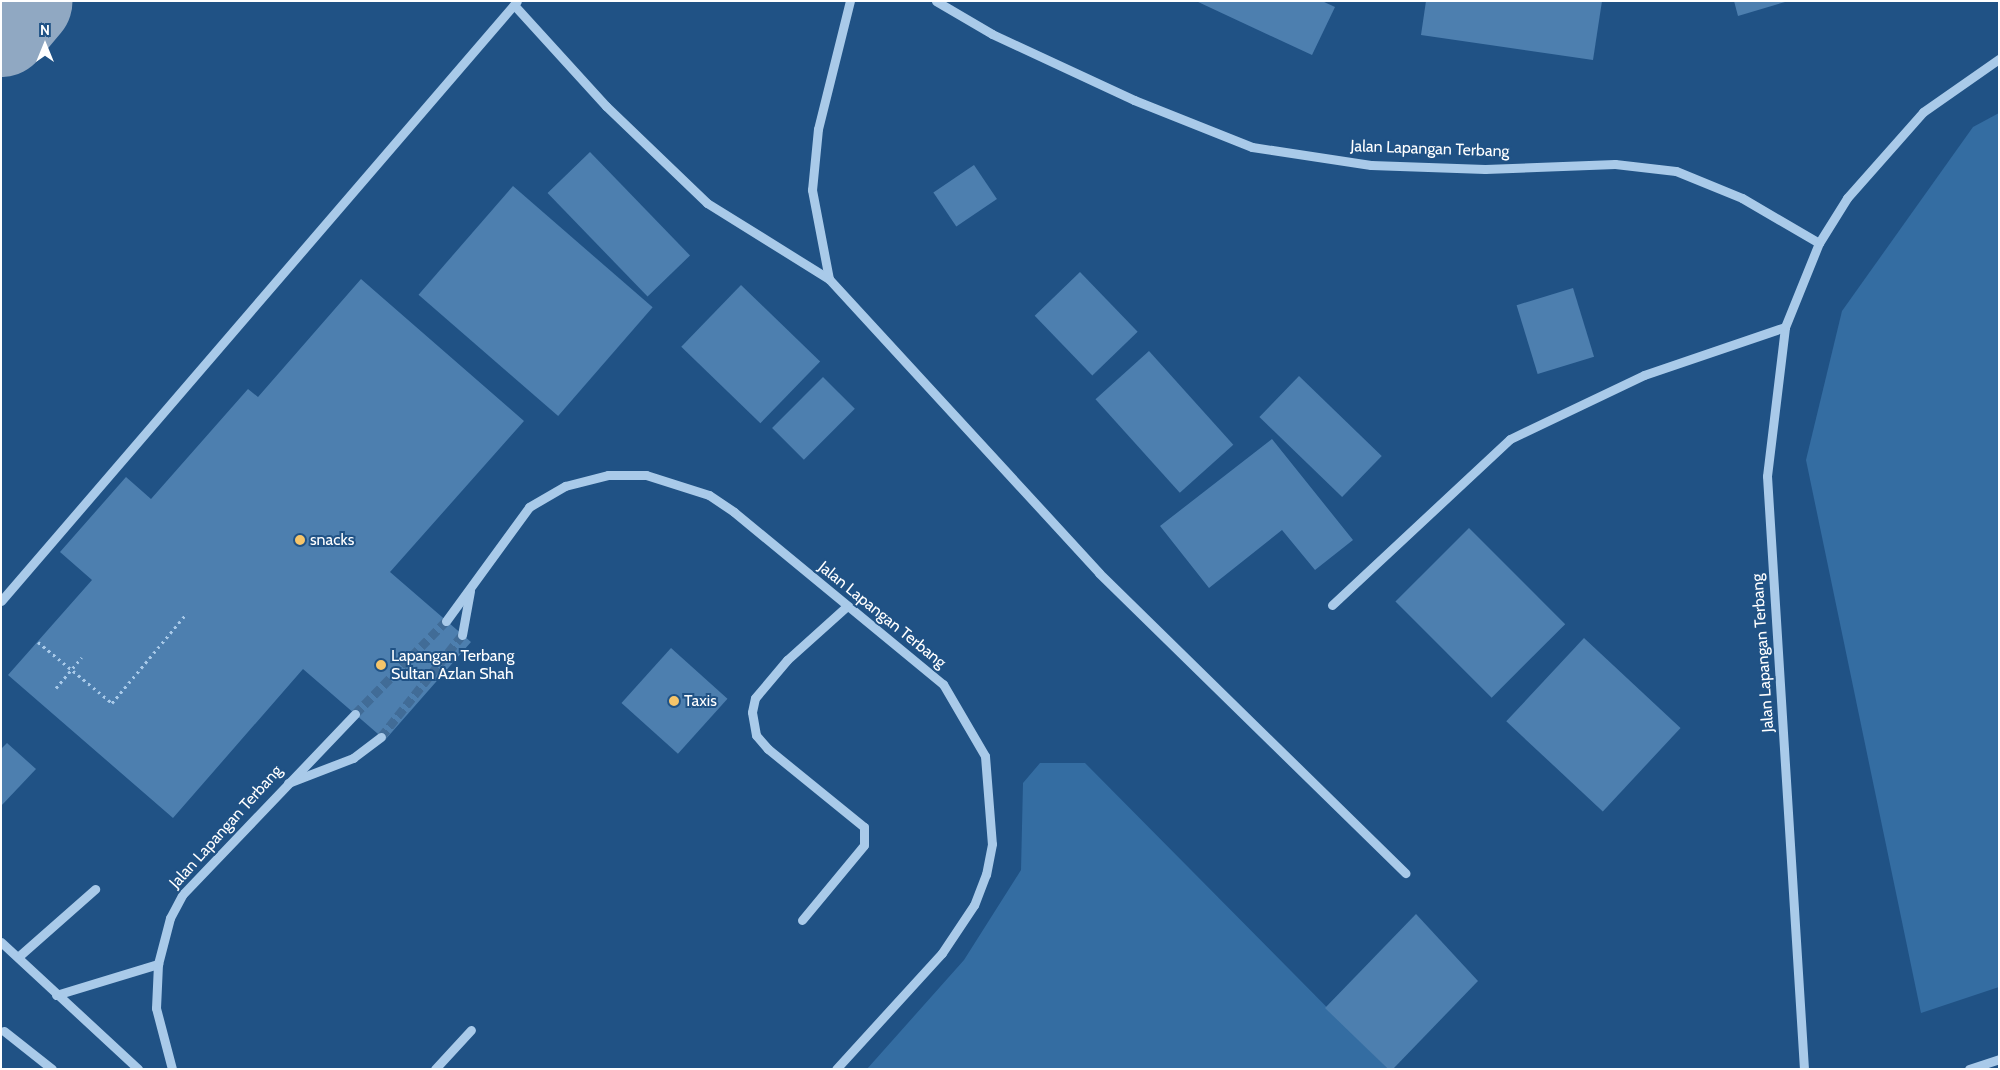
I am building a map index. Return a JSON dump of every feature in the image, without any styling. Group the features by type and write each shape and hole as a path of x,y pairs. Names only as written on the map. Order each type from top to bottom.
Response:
{"street":[{"path":"829,279 812,190 818,129 850,1"},
{"name":"Jalan Lapangan Terbang","path":"936,1 992,34 1125,96 1252,146 1371,165 1485,169 1615,164 1676,171 1742,198 1819,243"},
{"path":"1,601 515,3 606,106 707,203 829,279 1099,573 1405,873"},
{"name":"Jalan Lapangan Terbang","path":"1804,1069 1767,476 1785,327 1819,243 1847,198 1923,112 1999,59"},
{"path":"1332,604 1510,439 1644,375 1785,327"},
{"name":"Jalan Lapangan Terbang","path":"446,621 529,506 565,486 608,475 646,475 709,495 943,684 972,729 990,781 992,844 974,905 942,953 836,1069"},
{"path":"462,634 470,588"},
{"path":"802,920 864,845 864,827 768,749 756,735 752,712 755,698 787,660 847,606"},
{"name":"Jalan Lapangan Terbang","path":"172,1069 156,1008 158,964 170,918 184,894 285,784 355,714"},
{"path":"285,784 353,758 381,737"},
{"path":"18,957 95,889"},
{"path":"1,942 138,1069"},
{"path":"56,995 158,964"},
{"path":"435,1069 470,1030"},
{"path":"4,1031 52,1069"},
{"path":"1969,1069 1999,1059"}],"path":[{"path":"38,642 112,703 187,613"},
{"path":"56,688 82,657"}],"shaded area":[{"path":"1999,113 1999,987 1921,1013 1806,460 1842,311 1973,127"},
{"path":"1040,763 1085,763 1388,1069 867,1069 964,960 1021,870 1023,783"}],"building":[{"path":"1196,1 1322,1 1335,7 1312,55"},
{"path":"1426,1 1602,1 1593,60 1421,35"},
{"path":"1734,1 1785,1 1785,2 1738,16"},
{"path":"590,152 690,256 648,297 548,193"},
{"path":"974,165 997,199 956,226 933,192"},
{"path":"513,186 653,307 558,416 419,295"},
{"path":"1080,272 1138,332 1092,375 1035,316"},
{"path":"361,279 524,421 390,572 471,642 385,740 303,669 173,818 8,675 92,580 60,552 126,477 151,499 248,389 258,397"},
{"path":"741,285 820,361 760,423 681,347"},
{"path":"1573,288 1594,357 1538,374 1517,305"},
{"path":"1149,351 1233,445 1180,493 1095,399"},
{"path":"1299,376 1382,456 1342,497 1259,417"},
{"path":"823,377 855,409 804,460 772,428"},
{"path":"1272,439 1353,540 1315,570 1282,530 1209,588 1160,526"},
{"path":"1469,528 1565,624 1492,698 1395,602"},
{"path":"1584,638 1681,728 1603,811 1506,721"},
{"name":"Taxis","path":"671,648 727,699 678,754 621,703"},
{"path":"7,743 36,769 1,806 1,749"},
{"path":"1416,914 1478,981 1393,1069 1388,1069 1325,1008"}],"taxiway":[{"path":"1,28 24,1"}],"tunnel":[{"path":"355,714 446,621"},
{"path":"381,737 462,635"}],"place":[{"name":"snacks","path":"300,540"},
{"name":"Lapangan Terbang Sultan Azlan Shah","path":"381,665"},
{"name":"Taxis","path":"674,701"}]}
